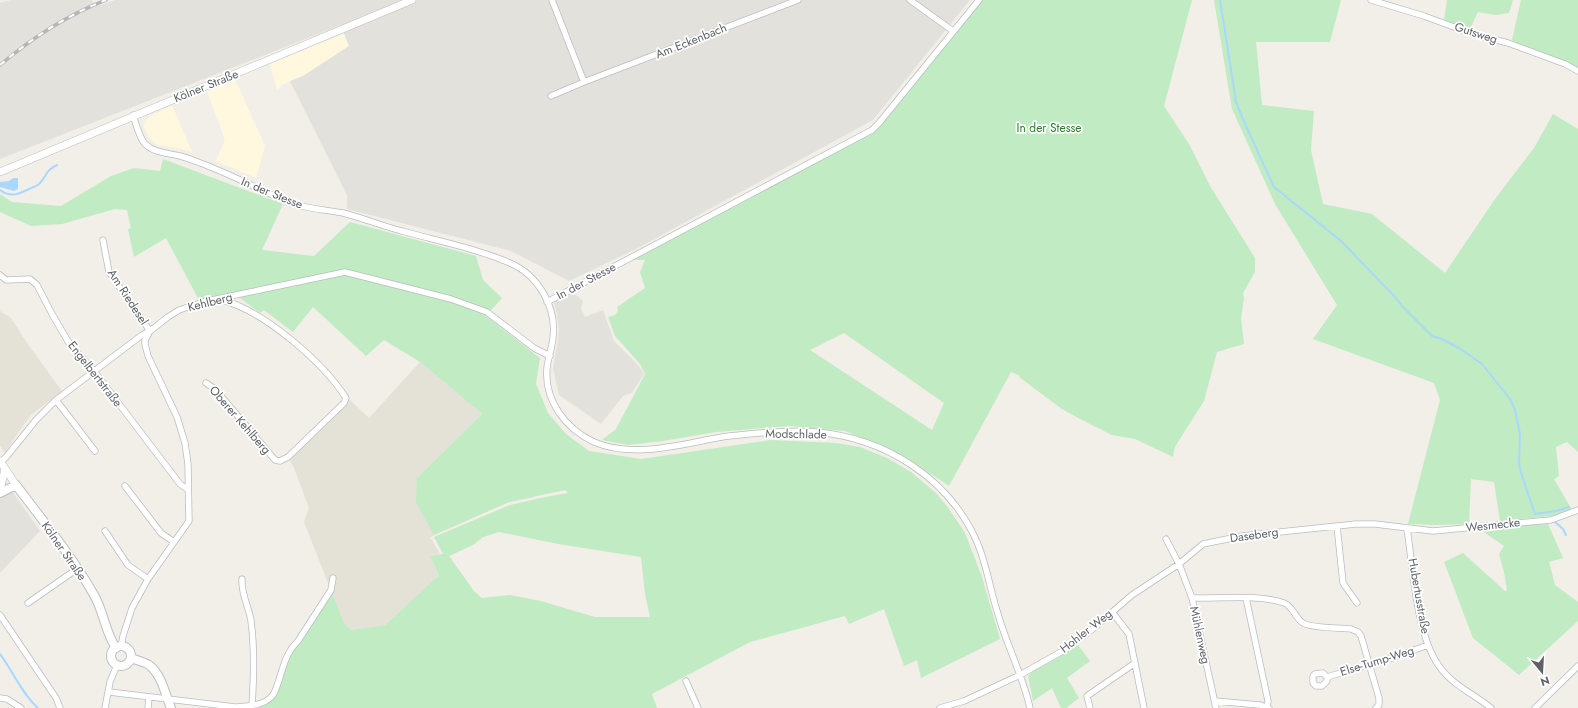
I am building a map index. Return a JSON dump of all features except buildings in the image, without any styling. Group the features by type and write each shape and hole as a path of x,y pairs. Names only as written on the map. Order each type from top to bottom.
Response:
{"main road":[{"path":"0,492 16,485"},
{"name":"Kölner Straße","path":"16,485 77,570 101,608 110,639 119,647"},
{"path":"119,647 127,649 131,654 131,658 126,665 117,665 113,661 111,655 119,647"},
{"path":"131,658 148,665 154,670 158,676 171,708"}],"street":[{"name":"Kölner Straße","path":"0,172 133,115 412,0"},
{"path":"552,0 584,82"},
{"name":"Am Eckenbach","path":"551,96 798,0"},
{"path":"910,0 953,31"},
{"name":"In der Stesse","path":"133,115 144,143 153,150 182,156 211,167 290,203 347,215 483,253 512,264 532,276 548,302 872,130 979,0"},
{"name":"Gutsweg","path":"1371,0 1424,16 1473,34 1508,43 1565,64 1578,71"},
{"name":"Am Riedesel","path":"103,240 109,272 150,331"},
{"name":"Kehlberg","path":"0,462 7,456 36,420 56,400 142,335 179,310 193,305 345,272 354,273 451,299 487,312 534,348 550,356"},
{"name":"Engelbertstraße","path":"0,275 6,280 30,279 37,285 69,343 94,371 180,484 187,489"},
{"name":"Oberer Kehlberg","path":"206,382 215,389 275,460 280,461 288,457 344,403 346,398 318,364 282,334 259,317 234,304 220,299"},
{"name":"Modschlade","path":"548,302 554,325 554,337 547,374 550,396 558,413 582,436 601,444 624,449 644,449 744,434 793,431 817,432 858,439 896,454 915,466 934,481 954,504 977,542 984,562 998,616 1027,694 1030,708"},
{"path":"119,647 132,608 148,579 189,521 187,489 188,464 185,443 177,417 146,349 145,340 150,331"},
{"path":"56,400 95,451"},
{"name":"Kölner Straße","path":"0,462 16,485"},
{"path":"0,492 5,469"},
{"path":"125,486 161,533 174,542"},
{"name":"Wesmecke","path":"1408,528 1433,531 1550,520 1578,510"},
{"name":"Daseberg","path":"1179,564 1199,546 1209,542 1242,536 1336,526 1375,524 1408,528"},
{"path":"1336,526 1343,584 1357,603"},
{"name":"Hubertusstraße","path":"1408,528 1420,614 1428,645 1440,667 1455,682 1491,708"},
{"path":"105,531 128,565 148,579"},
{"path":"1166,539 1179,564"},
{"name":"Hohler Weg","path":"940,708 964,701 1020,675 1066,649 1095,627 1132,595 1179,564"},
{"name":"Mühlenweg","path":"1179,564 1192,598 1216,708"},
{"path":"28,603 77,570"},
{"path":"109,692 235,706 252,705 266,701 275,691 287,655 331,590 333,578"},
{"path":"242,579 241,585 251,619 255,653 252,705"},
{"path":"1192,598 1257,597 1286,603 1304,624 1351,629 1358,632 1361,636 1379,698 1379,705 1376,708"},
{"path":"1215,701 1268,708 1268,701 1246,598"},
{"path":"1112,612 1129,634 1144,708"},
{"path":"0,615 56,698 60,708"},
{"name":"Else-Tump-Weg","path":"1327,677 1370,665 1428,645"},
{"path":"1090,708 1087,696 1135,663"},
{"path":"105,708 110,682 117,665"},
{"path":"1534,708 1578,666"},
{"path":"686,681 698,708"},
{"path":"148,697 148,708"},
{"path":"0,698 7,699 22,708"}],"shaded area":[{"path":"11,0 91,0 99,6 115,0 970,0 873,120 636,249 569,281 511,251 347,209 347,195 290,81 303,76 349,46 341,25 0,159 0,3"},
{"path":"344,34 349,46 303,76 282,85 277,90 270,64"},
{"path":"235,79 265,146 256,178 216,161 225,140 207,91"},
{"path":"172,105 192,152 158,145 150,139 144,128 145,122 149,117"},
{"path":"569,294 576,295 583,301 581,309 585,317 603,310 614,341 639,366 644,374 632,393 623,396 601,424 559,395 553,368 559,329 554,303"},
{"path":"0,311 11,318 29,346 62,391 32,414 5,453 0,446"},
{"path":"420,362 482,414 417,478 535,497 509,502 434,535 430,538 440,554 430,556 439,575 385,625 351,630 344,623 304,522 309,508 294,468 288,457 346,398 369,418"},
{"path":"0,474 40,531 0,573"}],"green space":[{"name":"In der Stesse","path":"983,0 1192,0 1164,106 1189,144 1210,186 1255,258 1255,272 1243,293 1244,298 1241,318 1244,344 1217,352 1204,401 1176,445 1173,457 1135,439 1112,435 1080,419 1062,409 1019,377 1020,376 1011,372 949,486 913,462 879,445 845,431 789,426 716,432 628,445 602,440 616,429 645,374 640,364 615,336 608,317 615,315 618,311 617,307 645,288 640,272 645,260 630,260 878,128","holes":["844,333 944,403 932,430 810,350"]},
{"path":"1214,0 1341,0 1330,42 1256,42 1262,105 1314,111 1311,150 1323,204 1372,214 1445,273 1495,199 1534,148 1553,114 1578,129 1578,452 1567,442 1556,447 1559,476 1554,479 1572,510 1551,516 1500,521 1494,482 1471,479 1469,524 1408,524 1440,400 1434,383 1313,339 1337,305 1275,204 1232,109"},
{"path":"1447,0 1513,0 1509,13 1495,15 1478,12 1470,29 1444,20"},
{"path":"1521,0 1578,0 1578,68 1517,44 1512,40"},
{"path":"163,159 283,204 262,250 314,256 350,222 476,256 483,280 502,298 486,316 540,358 536,384 548,413 566,434 589,451 641,459 770,440 836,443 860,447 887,458 911,472 936,493 965,533 982,577 1000,639 921,678 917,660 904,666 884,609 849,624 845,616 750,642 652,694 657,708 248,708 271,697 287,655 331,590 344,623 351,630 385,625 439,575 430,556 443,554 434,537 510,505 568,493 565,490 509,502 434,535 416,502 417,478 482,414 420,362 384,340 366,356 313,307 293,332 264,310 260,313 233,293 199,300 166,238 134,257 128,229 131,228 127,210 115,209 62,224 31,226 0,212 0,194 12,202 61,206 111,176 134,168 160,171","holes":["499,532 558,544 641,557 645,594 650,617 595,617 541,601 510,595 482,598 474,591 449,556 473,545 483,537"]},
{"path":"1548,524 1563,558 1549,562 1555,585 1578,602 1578,621 1519,675 1473,638 1444,562 1463,553 1505,591 1507,590 1499,554 1504,546 1482,531 1487,528"},
{"path":"1078,645 1090,661 1067,678 1079,698 1066,708 1061,708 1052,688 1033,701 1028,676 1033,671 1058,658"}],"water":[{"path":"13,178 18,178 18,189 14,191 0,187 0,182 9,181"}],"waterway":[{"path":"1220,0 1236,101 1235,100 1274,187 1341,241 1432,336 1442,339 1459,348 1482,364 1510,399 1515,410 1520,434 1519,464 1535,514 1556,511 1569,507"},
{"path":"0,190 11,195 38,185 48,171 57,165"},
{"path":"1554,521 1563,529 1566,535"},
{"path":"0,654 22,689 38,708"}],"railway":[{"path":"0,65 50,28 77,13 106,0"}]}
